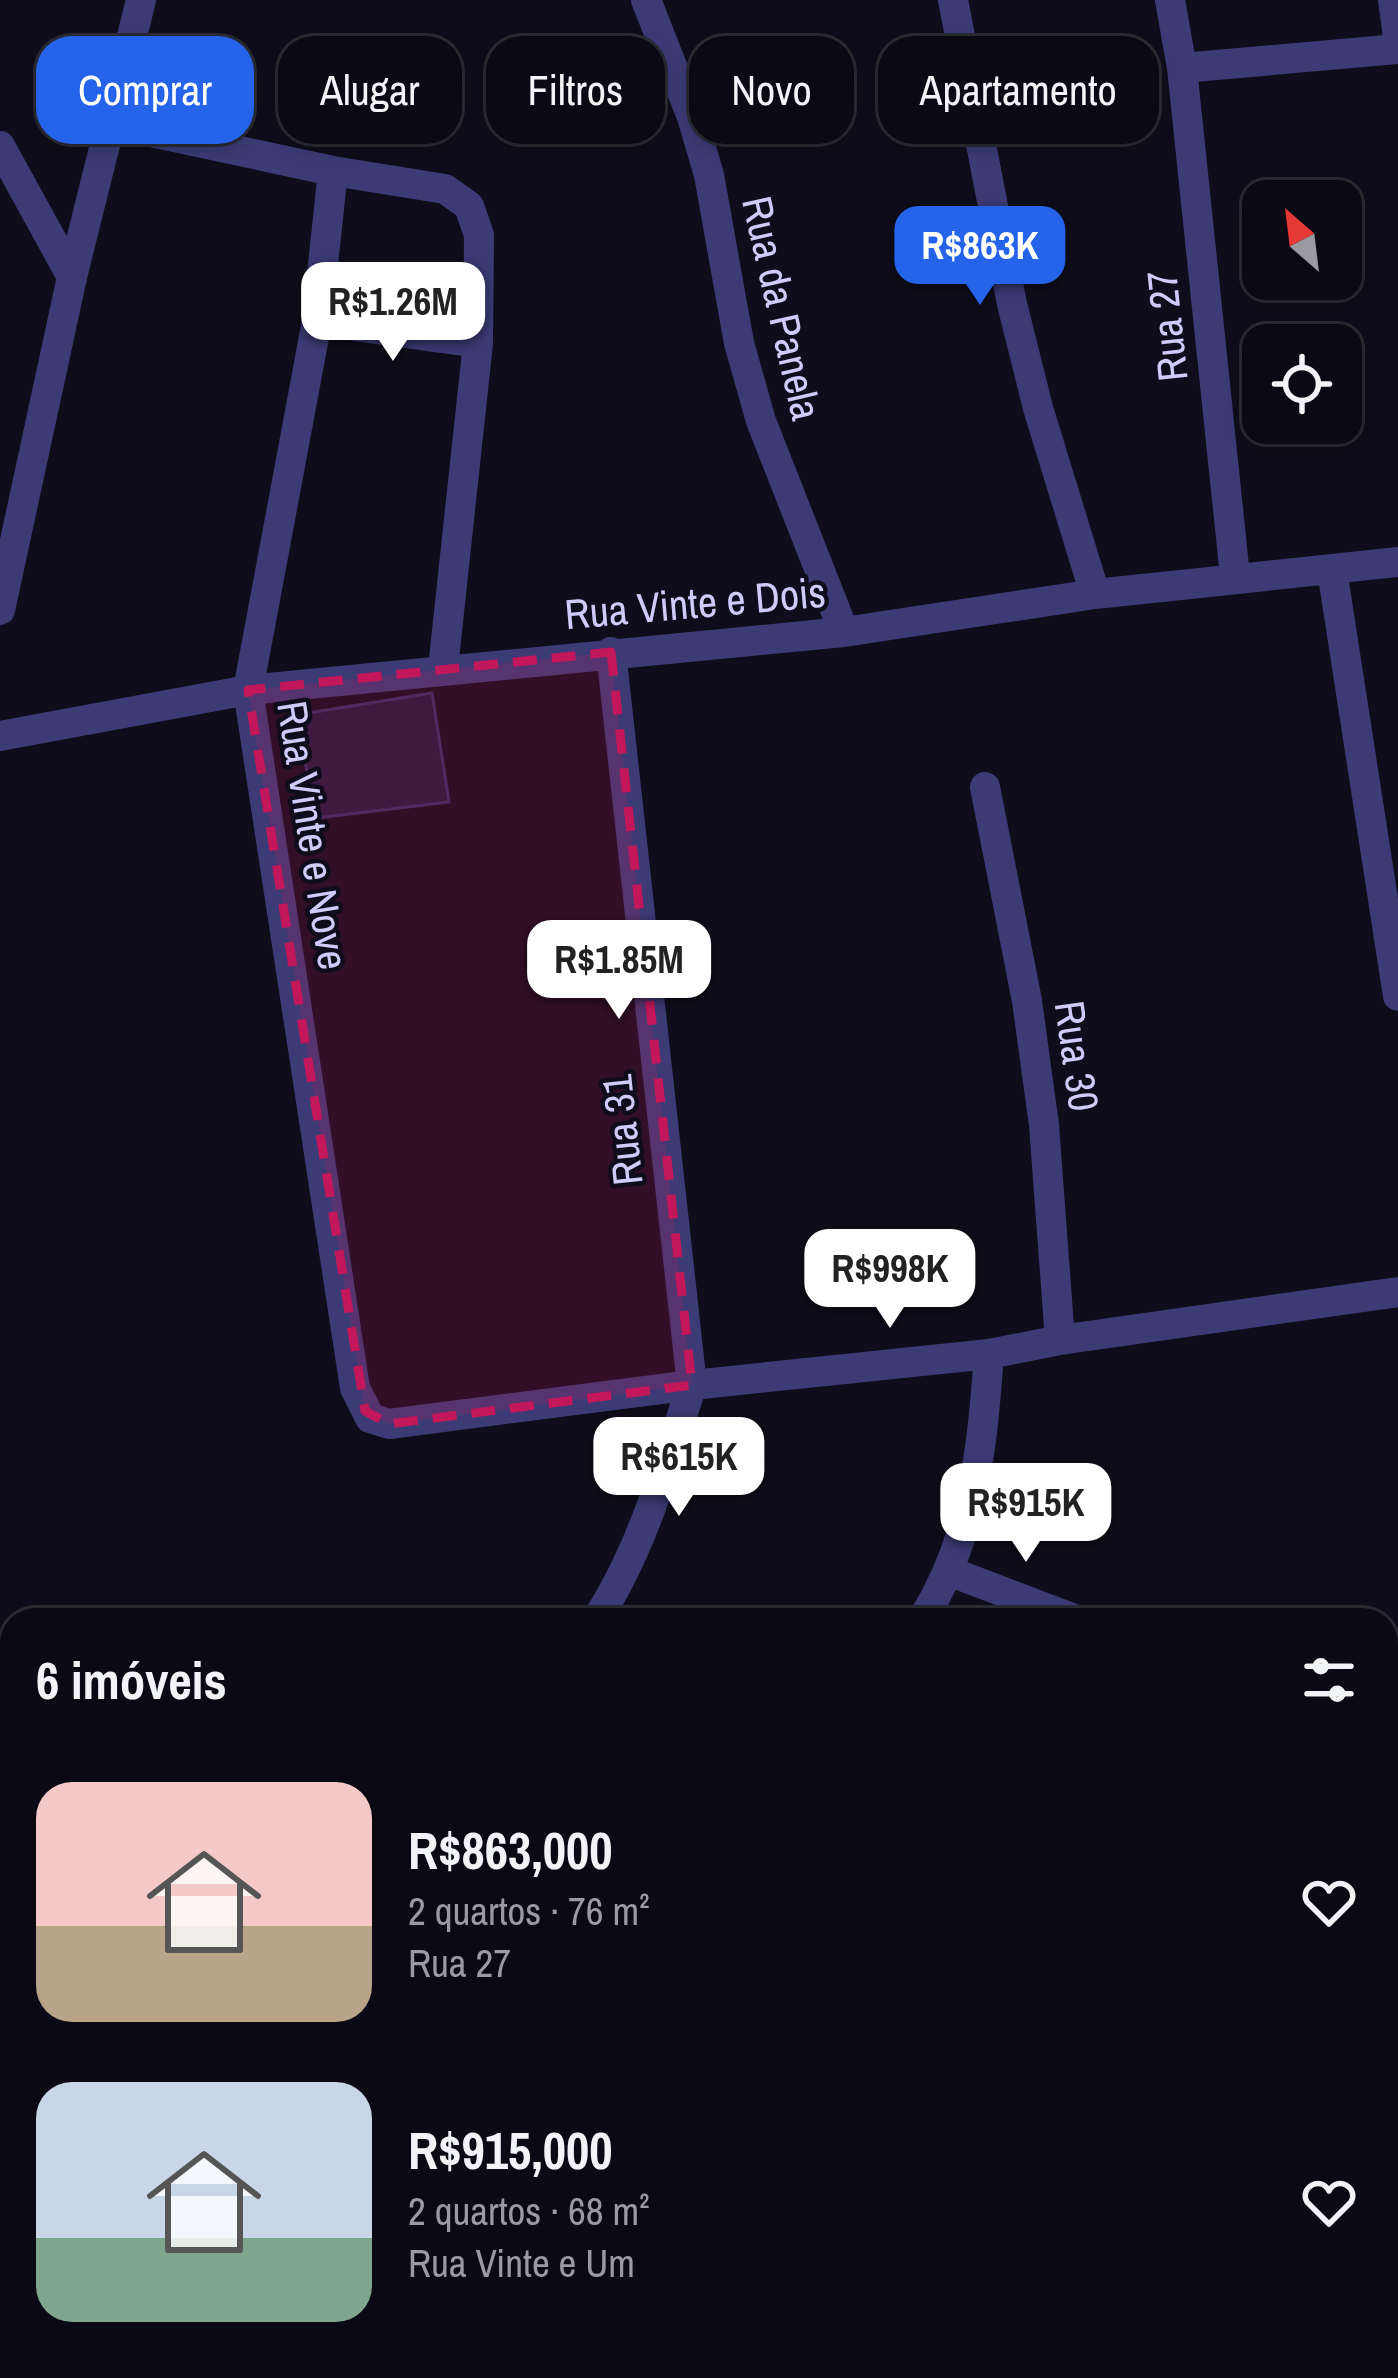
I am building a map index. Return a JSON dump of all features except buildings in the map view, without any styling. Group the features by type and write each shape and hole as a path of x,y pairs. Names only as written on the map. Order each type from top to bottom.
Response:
{"street":[{"path":"132,36 141,0"},
{"name":"Rua da Panela","path":"646,0 709,175 739,343 761,421 844,632"},
{"path":"952,0 1012,304 1038,408 1095,594"},
{"name":"Rua 27","path":"1170,0 1182,68 1234,576"},
{"path":"1393,0 1398,38"},
{"path":"1182,68 1398,50"},
{"path":"0,610 104,144"},
{"path":"207,144 445,189 469,206 479,235 478,343 443,668"},
{"path":"0,146 72,277"},
{"name":"Rua Vinte e Nove","path":"333,171 317,321 248,690 355,1388 370,1418 389,1424 692,1384"},
{"path":"317,321 478,343"},
{"name":"Rua Vinte e Dois","path":"0,736 248,690 844,632 1234,576 1398,562"},
{"path":"1332,570 1398,996"},
{"name":"Rua 31","path":"611,652 692,1384"},
{"name":"Rua 30","path":"985,787 1028,1001 1054,1229 1060,1340"},
{"path":"604,1608 653,1495 692,1384 989,1354 1398,1292"},
{"path":"929,1608 951,1571 978,1467 989,1354"},
{"path":"951,1571 1046,1608"}],"highlighted area":[{"path":"611,652 692,1385 389,1424 365,1411 248,690"}]}
